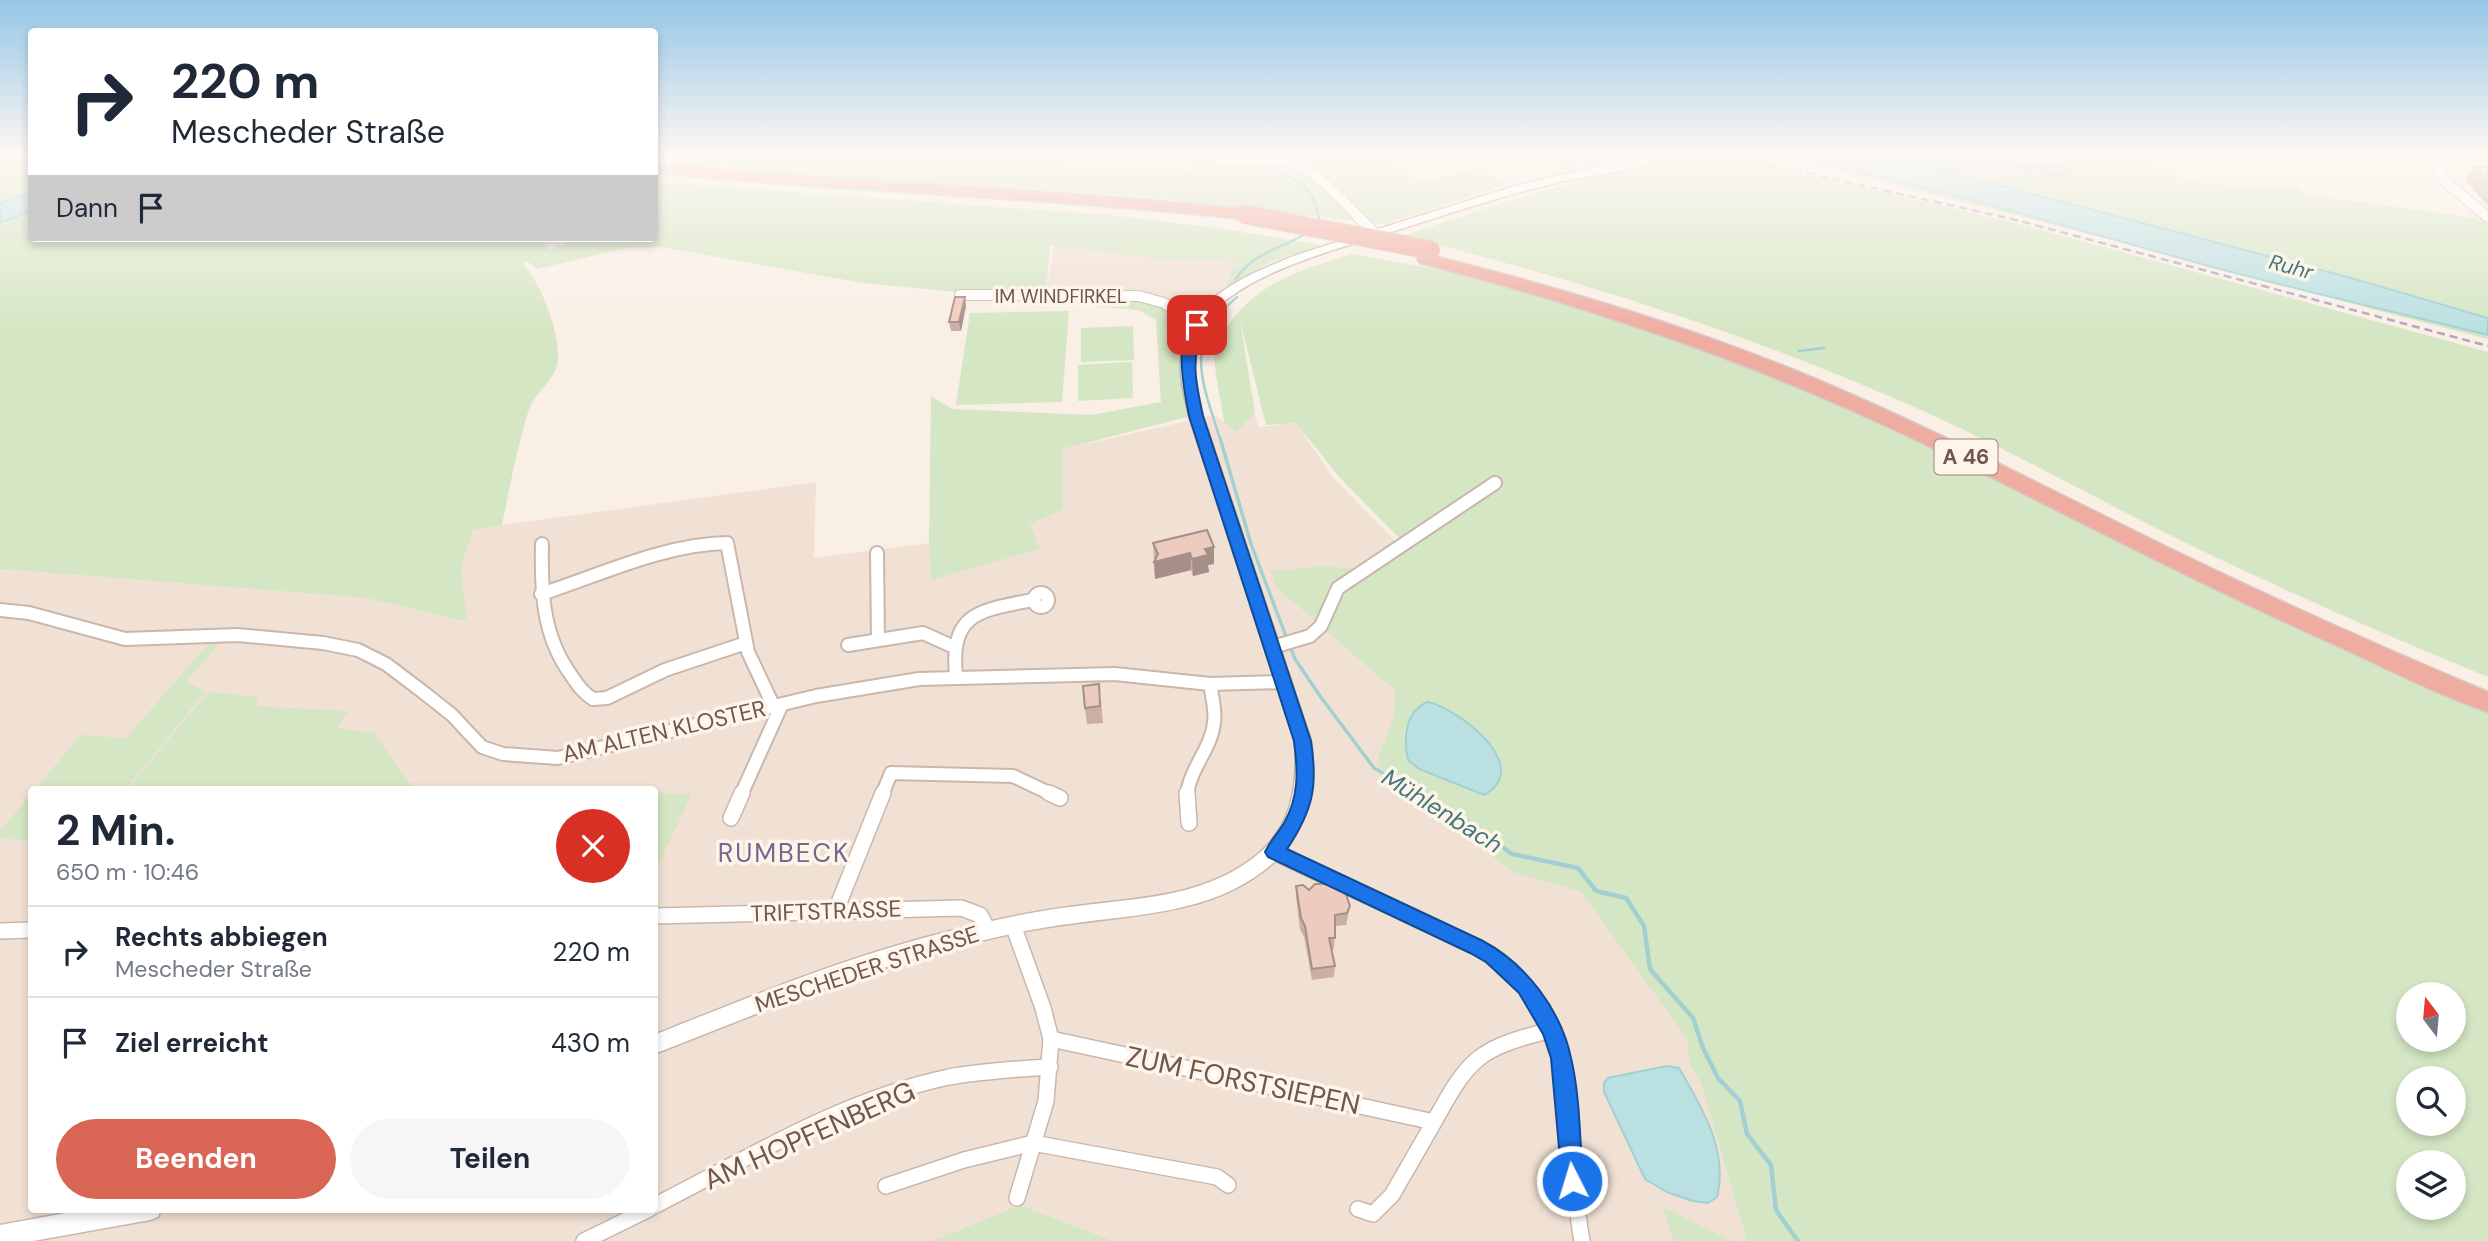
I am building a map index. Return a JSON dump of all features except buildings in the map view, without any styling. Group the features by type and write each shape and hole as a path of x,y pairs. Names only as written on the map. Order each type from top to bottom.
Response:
{"highway":[{"name":"A 46","path":"1175,214 1241,219"},
{"name":"A 46","path":"1209,214 1532,275 1717,335 1903,412 2268,592 2488,687"},
{"name":"A 46","path":"1429,254 1619,313 1810,384 1959,453 2306,623 2488,702"}],"street":[{"path":"1353,214 1376,234"},
{"name":"MESCHEDER STRASSE","path":"658,1043 831,977 988,930 1187,900 1241,877 1274,852 1291,827 1305,793 1303,741 1284,682 1278,646 1196,416 1187,373 1188,350 1197,325 1221,300 1259,276 1303,257 1439,214"},
{"name":"IM WINDFIRKEL","path":"960,295 1139,296 1164,303 1197,325"},
{"path":"1278,646 1298,642 1320,628 1332,595 1338,588 1495,483"},
{"path":"541,594 667,554 723,542 729,547 746,643 778,705"},
{"path":"542,544 541,594 547,634 566,670 593,700 607,698 665,670 746,643"},
{"path":"877,553 878,640"},
{"path":"956,677 954,647 957,634 973,618 1004,606 1032,600"},
{"name":"AM ALTEN KLOSTER","path":"0,610 29,613 125,639 238,635 313,642 358,650 379,659 423,692 452,715 478,745 503,754 571,757 778,705 880,684 956,677 1115,674 1210,684 1284,682"},
{"path":"848,645 923,633 954,647"},
{"path":"1189,823 1185,801 1188,781 1214,722 1210,684"},
{"name":"AM ALTEN KLOSTER","path":"730,818 778,705"},
{"path":"836,910 891,773 1013,776 1060,798"},
{"path":"1274,852 1493,956 1525,986 1552,1030 1561,1058 1574,1206 1582,1241"},
{"name":"TRIFTSTRASSE","path":"658,916 961,908 980,915 988,930"},
{"path":"1013,925 1043,1008 1051,1039 1051,1067 1046,1101 1017,1198"},
{"path":"0,931 28,930"},
{"path":"1358,1209 1373,1214 1392,1195 1463,1072 1481,1054 1500,1044 1552,1030"},
{"name":"ZUM FORSTSIEPEN","path":"1051,1039 1434,1122"},
{"name":"AM HOPFENBERG","path":"658,1204 804,1131 890,1094 976,1072 1051,1067"},
{"path":"886,1186 964,1160 1033,1143 1217,1177 1228,1185"},
{"path":"0,1236 128,1213"},
{"path":"584,1241 641,1213"}],"shaded area":[{"path":"1054,245 1191,262 1233,257 1234,265 1226,286 1199,311 1157,298 1046,294"},
{"path":"1255,413 1258,427 1296,423 1333,477 1397,543 1351,569 1326,566 1277,588 1395,691 1394,716 1377,764 1512,872 1581,892 1688,1040 1747,1241 1114,1241 1020,1205 932,1241 0,1241 0,569 366,598 466,622 461,567 473,529 816,482 814,558 929,543 931,579 1029,524 1063,510 1063,449 1214,415 1237,432"}],"green space":[{"path":"28,214 28,242 541,242 549,250 567,242 658,242 658,214 1094,214 1218,228 1320,245 1273,261 1226,286 1234,265 1232,257 1191,262 1050,246 1046,294 955,292 863,283 661,247 626,248 537,269 527,261 523,264 537,284 550,313 558,357 554,373 529,409 502,525 473,530 461,567 467,622 366,598 0,569 0,223"},
{"path":"1295,214 1416,214 1384,224"},
{"path":"1469,214 1977,214 2488,352 2488,677 2261,578 2152,526 1981,438 1850,380 1724,331 1597,289 1403,236"},
{"path":"2008,214 2027,214 2075,226 2204,264"},
{"path":"2106,214 2445,214 2488,220 2488,318 2351,278"},
{"path":"1352,254 1462,274 1565,303 1677,341 1810,392 2488,710 2488,1241 1747,1241 1701,1084 1690,1065 1687,1039 1581,892 1512,872 1376,764 1394,716 1395,691 1277,588 1271,571 1326,566 1370,570 1401,540 1340,478 1296,423 1266,425 1240,321 1255,413 1237,432 1224,422 1216,378 1216,346 1238,313 1251,300 1265,289 1298,272","holes":["1428,702 1449,710 1500,756 1428,772 1421,769 1407,752 1405,729 1415,713"]},
{"path":"2210,266 2488,335 2488,339 2409,319"},
{"path":"1095,299 1148,302 1173,314 1187,417 1063,449 1063,510 1030,524 1040,549 931,580 931,396 952,409 1091,415 1161,402 1156,320 1138,310 1094,306"},
{"path":"1069,311 1062,402 956,405 970,313"},
{"path":"1133,326 1134,360 1081,362 1081,328"},
{"path":"1132,362 1133,398 1078,401 1078,365"},
{"path":"210,642 220,643 186,682 206,691 128,786 38,786 81,735 126,738"},
{"path":"208,692 259,697 254,706 348,711 337,728 374,733 412,786 130,786"},
{"path":"658,793 692,794 658,865"},
{"path":"28,798 28,841 0,838 0,831"},
{"path":"1020,1205 1114,1241 932,1241"},
{"path":"1662,1206 1731,1241 1674,1241"}],"water":[{"path":"0,214 23,214 0,223"},
{"name":"Ruhr","path":"2021,214 2108,214 2351,278 2488,318 2488,335 2240,274"},
{"path":"1428,702 1473,727 1497,755 1501,770 1498,783 1484,795 1419,769 1408,760 1406,734 1410,719 1420,706"},
{"path":"1667,1066 1679,1068 1711,1129 1720,1180 1717,1197 1708,1203 1669,1193 1645,1179 1604,1092 1604,1083 1608,1078"}],"waterway":[{"name":"Mühlenbach","path":"1315,223 1319,219 1318,214"},
{"name":"Mühlenbach","path":"1236,279 1259,257 1305,234"},
{"name":"Mühlenbach","path":"1220,439 1207,398 1201,363 1209,330 1237,297"},
{"path":"1799,351 1824,348"},
{"name":"Mühlenbach","path":"1220,438 1251,544 1287,639"},
{"name":"Mühlenbach","path":"1290,646 1295,659 1320,696 1374,768 1421,795"},
{"name":"Mühlenbach","path":"1418,793 1467,821 1512,854 1578,868 1596,891 1626,898 1644,926 1650,969 1693,1018 1703,1048 1718,1078 1740,1101 1747,1134 1771,1165 1776,1210 1798,1241"}],"railway":[{"path":"1989,214 2488,346"}],"district":[{"name":"RUMBECK","path":"784,853"}],"route":[{"path":"1197,325 1188,350 1187,373 1196,416 1303,741 1305,793 1300,810 1274,852 1477,947 1493,956 1525,986 1552,1030 1561,1058 1572,1181"}]}
